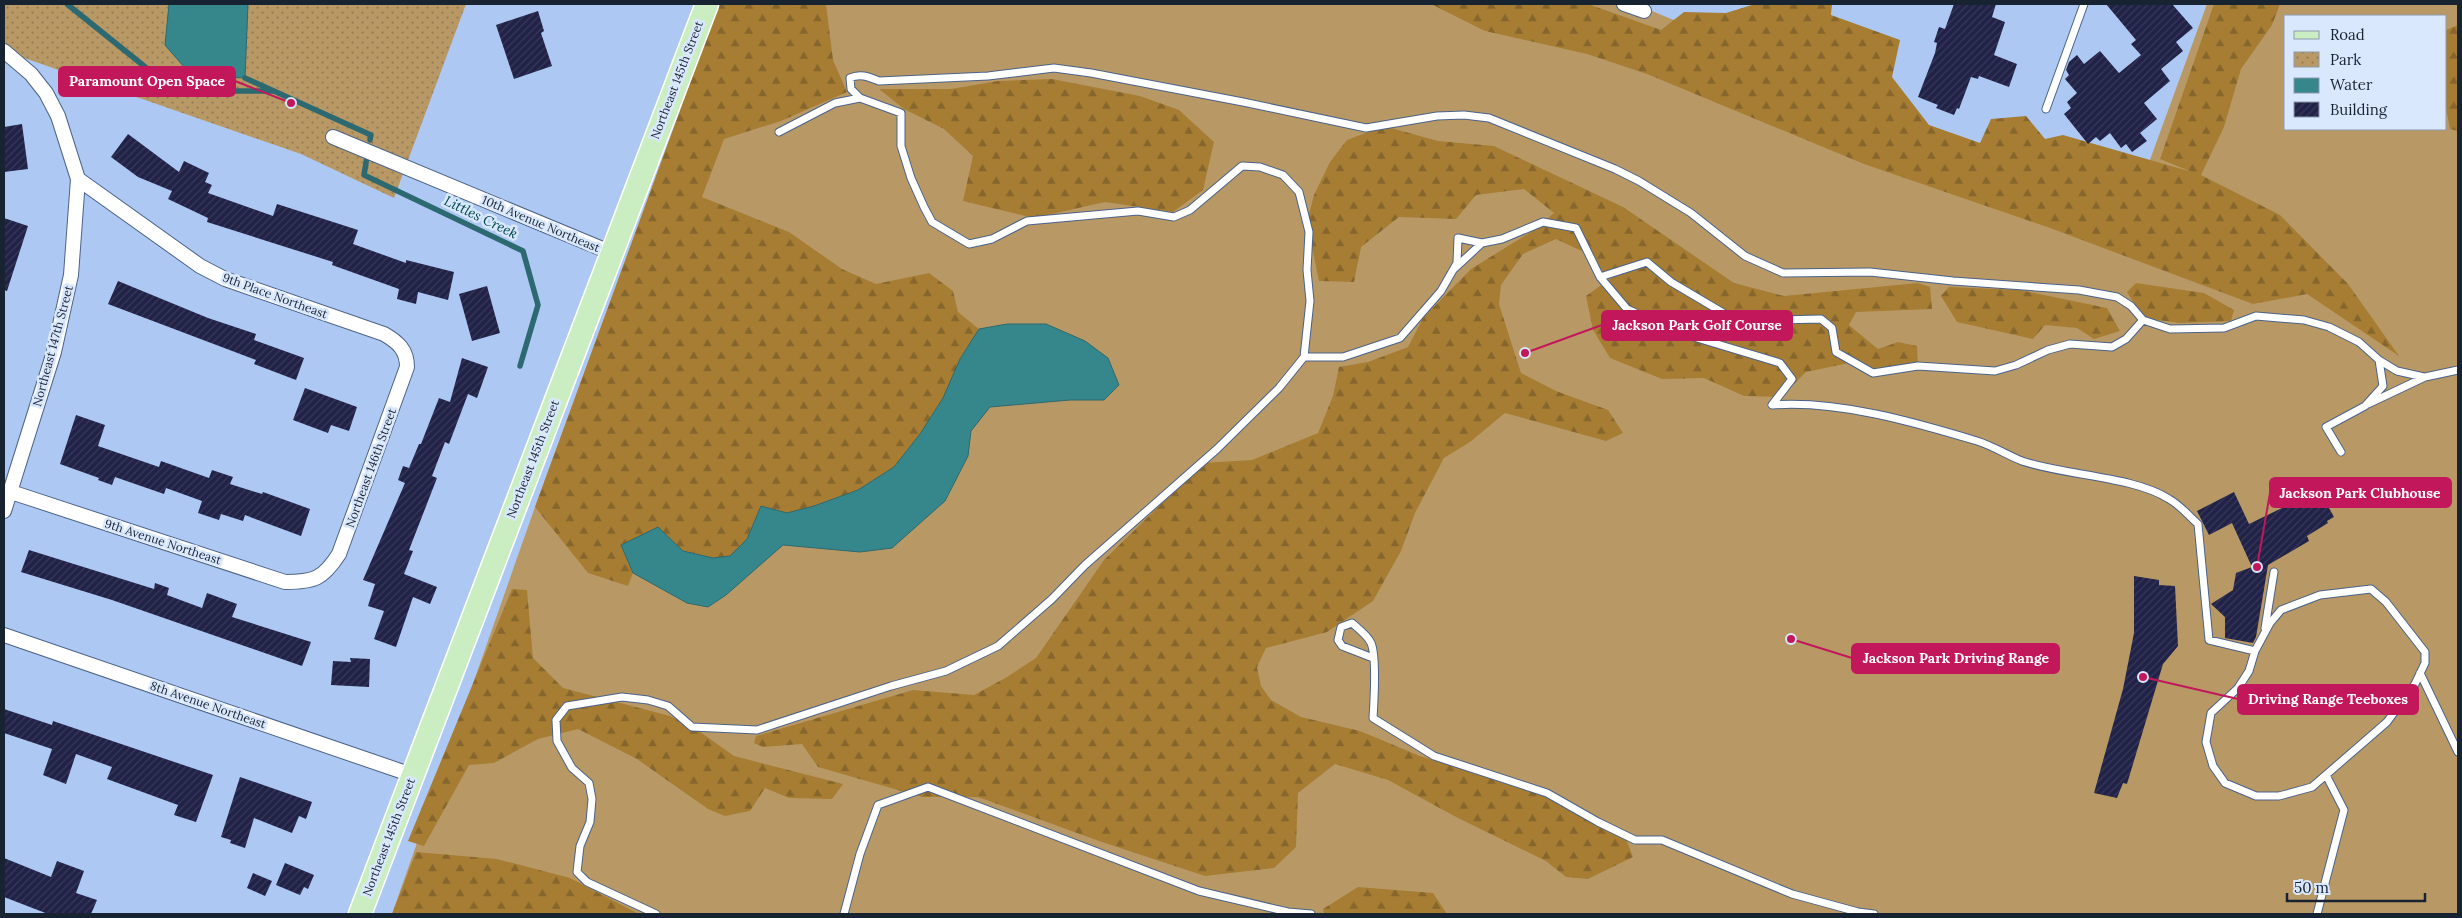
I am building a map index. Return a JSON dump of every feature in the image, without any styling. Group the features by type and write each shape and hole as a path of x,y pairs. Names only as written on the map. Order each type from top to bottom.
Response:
{"main road":[{"name":"Northeast 145th Street","path":"360,914 706,4"}],"street":[{"path":"1624,4 1646,7"},
{"name":"Northeast 147th Street","path":"4,52 31,74 46,93 58,116 78,179 72,275 54,352 4,511"},
{"name":"10th Avenue Northeast","path":"333,136 612,253"},
{"name":"9th Place Northeast","path":"78,179 200,266 225,279 384,334 396,341 404,350"},
{"name":"Northeast 146th Street","path":"317,579 330,568 339,554 407,367 407,358 404,350"},
{"name":"9th Avenue Northeast","path":"11,492 285,582 302,582 317,579"},
{"name":"8th Avenue Northeast","path":"4,635 412,775"}],"lane":[{"path":"2046,109 2084,4"},
{"path":"656,914 587,882 577,872 580,846 590,822 592,799 589,784 572,768 557,741 556,720 567,706 622,697 648,700 668,706 692,727 758,730 891,686 946,671 998,646 1039,611 1092,558 1217,449 1279,388 1304,357 1310,300 1307,270 1309,232 1299,192 1283,175 1268,170 1242,166 1190,210 1174,217 1138,211 1027,221 992,239 969,244 932,222 911,178 901,146 901,113 860,98 851,89 850,78 855,76 867,76 879,81 988,76 1054,68 1242,102 1366,128 1437,116 1464,115 1489,118 1640,181 1691,213 1745,256 1783,273 1870,272 1952,281 2079,290 2117,297 2131,306 2143,320 2170,329 2224,328 2256,316 2304,320 2329,327 2359,342 2379,360 2396,371 2424,377"},
{"path":"779,132 834,103 860,98"},
{"path":"1304,357 1343,357 1400,338 1441,291 1454,269 1457,263 1458,238 1482,243 1502,239 1543,222 1576,228 1600,278 1627,309 1677,332 1780,363 1792,379 1772,406 1800,403 1870,413 1978,442 2022,461 2072,474 2130,484 2169,499 2198,524 2209,640 2255,651"},
{"path":"1454,269 1482,243"},
{"path":"1600,278 1647,262 1671,282 1737,321 1822,319 1832,328 1836,352 1873,372 1918,366 1994,371 2016,366 2048,350 2070,344 2112,347 2126,339 2143,320"},
{"path":"2365,406 2383,386 2379,360"},
{"path":"2341,452 2326,428 2365,406 2424,377 2458,370"},
{"path":"2264,634 2274,572"},
{"path":"2371,589 2386,602 2425,652 2425,663 2387,722 2312,787 2279,796 2256,796 2225,783 2213,766 2206,742 2211,713 2238,688 2249,671 2255,651 2264,634 2281,610 2320,594 2371,589"},
{"path":"1373,658 1342,646 1338,640 1341,627 1352,623 1371,642 1373,658 1375,686 1373,718 1434,756 1547,793 1598,822 1635,840 1662,840 1792,894 1858,912 1874,914"},
{"path":"2420,673 2458,752"},
{"path":"2317,914 2344,810 2326,775"},
{"path":"844,914 860,854 878,805 928,787 1199,891 1288,912 1311,914"}],"green space":[{"path":"4,4 466,4 394,198 301,154 4,51"},
{"path":"719,4 1635,4 1928,125 2136,198 2207,4 2458,4 2458,914 392,914 535,507"},
{"path":"719,4 826,4 833,60 847,92 781,121 724,139 702,197 789,232 842,269 876,284 929,273 953,291 958,312 979,329 960,359 946,393 920,434 894,467 858,490 814,506 787,513 761,506 747,539 730,556 713,558 683,551 658,527 621,545 633,573 628,586 588,573 535,507"},
{"path":"1431,4 1588,4 1661,30 1684,12 1726,13 1755,4 1832,4 1831,15 1900,40 1892,77 1929,125 1980,143 1991,119 2026,116 2045,139 2063,135 2192,172 2160,159 2214,4 2280,4 2272,25 2241,69 2224,127 2201,175 2280,215 2348,284 2399,356 2307,294 2253,304 2050,228 1864,164 1647,74 1587,54 1485,31"},
{"path":"2458,25 2458,131 2450,129 2447,113 2447,30"},
{"path":"1052,79 1140,96 1179,110 1214,142 1203,190 1173,212 1105,202 1034,218 963,201 973,156 944,129 904,109 879,89 951,89 998,81"},
{"path":"1384,126 1438,141 1494,146 1623,207 1734,283 1784,296 1918,283 1930,287 1932,309 1856,312 1849,325 1878,349 1898,342 1917,346 1918,366 1895,372 1849,363 1806,372 1781,397 1744,396 1704,378 1662,379 1610,358 1593,330 1586,296 1610,279 1588,254 1556,239 1523,254 1501,285 1499,304 1521,373 1556,391 1608,410 1623,433 1606,441 1505,413 1470,442 1444,458 1415,513 1401,551 1373,601 1327,632 1266,648 1257,667 1261,686 1271,700 1301,717 1360,731 1420,756 1571,804 1622,829 1633,857 1588,879 1566,877 1546,861 1458,818 1388,780 1335,764 1298,793 1296,847 1274,868 1205,876 1099,841 978,797 922,797 818,767 802,744 763,747 754,743 756,736 913,690 974,695 1036,658 1104,560 1203,463 1252,460 1318,433 1333,396 1339,367 1368,362 1408,347 1423,318 1471,269 1534,230 1554,213 1524,189 1476,195 1456,219 1399,217 1361,247 1354,282 1319,281 1307,222 1314,195 1330,162 1347,140"},
{"path":"2136,283 2204,293 2234,310 2231,321 2180,323 2143,318 2127,292"},
{"path":"1949,287 2020,290 2107,308 2120,331 2094,339 2077,328 2045,325 2033,339 1957,322 1941,296"},
{"path":"512,589 527,590 533,658 563,688 670,716 696,729 734,756 843,784 832,799 789,798 765,788 750,811 725,816 708,809 637,759 578,729 538,739 494,763 469,765 424,846 408,841"},
{"path":"416,852 497,859 570,878 639,914 392,914"},
{"path":"1358,887 1433,893 1447,914 1324,914 1323,909"}],"water":[{"path":"169,4 248,4 245,78 191,75 165,45"},
{"path":"1007,324 1046,324 1085,341 1108,358 1119,385 1104,400 1070,400 990,407 971,431 968,456 945,501 892,548 860,552 783,545 726,595 708,607 687,603 633,573 621,545 658,527 683,551 713,558 730,556 747,539 761,506 787,513 814,506 858,490 894,467 920,434 943,398 960,359 979,329"}],"building":[{"path":"1954,4 1996,4 1992,17 2005,22 1994,55 2017,64 2009,87 1979,76 1978,79 1971,77 1959,109 1957,108 1954,115 1936,108 1938,105 1918,97 1935,53 1937,43 1934,42 1939,27 1945,29"},
{"path":"2106,4 2172,4 2193,28 2176,42 2183,51 2161,69 2170,81 2144,103 2157,119 2140,133 2147,141 2132,152 2126,144 2121,148 2110,133 2100,141 2096,137 2088,144 2064,114 2071,108 2067,102 2077,93 2065,79 2069,75 2066,70 2069,62 2077,55 2084,64 2100,51 2119,73 2141,55 2131,44 2136,40"},
{"path":"538,11 544,31 541,33 552,66 514,79 496,25"},
{"path":"22,124 28,169 4,172 4,127"},
{"path":"128,134 179,172 184,161 209,173 205,182 212,185 208,193 273,216 277,204 358,230 353,244 406,263 406,260 454,272 448,300 418,292 416,304 397,299 399,289 332,265 333,262 207,222 208,218 168,199 172,191 138,177 111,157"},
{"path":"4,218 28,226 7,291 4,290"},
{"path":"118,281 208,318 256,334 254,340 304,358 296,380 254,364 256,360 108,304"},
{"path":"487,286 500,333 472,341 459,294"},
{"path":"462,358 488,367 477,398 468,394 449,444 445,442 432,476 437,478 409,550 413,551 404,574 437,587 430,604 413,597 396,647 374,639 384,611 368,606 375,584 363,580 405,483 398,480 403,466 409,468 419,444 421,444 439,398 450,402"},
{"path":"305,388 357,407 349,431 331,425 328,433 293,420"},
{"path":"76,415 105,425 98,446 159,467 161,461 209,478 212,470 233,477 230,484 262,494 263,492 310,509 301,536 245,515 243,521 221,514 219,520 198,513 202,501 166,488 164,494 115,477 112,485 98,480 99,478 60,464"},
{"path":"2319,490 2334,517 2307,536 2309,541 2268,565 2256,637 2253,643 2225,638 2225,617 2211,604 2233,590 2236,573 2252,567 2232,523 2209,535 2197,511 2234,492 2249,524"},
{"path":"29,550 154,589 155,583 169,588 167,595 202,608 207,593 237,604 232,617 311,642 302,666 112,600 21,572"},
{"path":"2134,576 2159,580 2159,585 2175,586 2178,646 2163,664 2127,784 2123,783 2117,798 2094,793 2123,689 2134,633"},
{"path":"350,658 370,659 369,687 331,685 333,661 351,662"},
{"path":"4,709 52,725 53,721 213,775 196,822 174,815 178,805 107,779 112,767 76,754 66,784 43,775 52,749 4,733"},
{"path":"240,777 312,802 306,819 299,816 292,833 254,818 245,848 230,843 231,840 221,837"},
{"path":"4,858 51,877 57,861 84,871 76,893 97,900 91,914 48,914 4,897"},
{"path":"285,863 314,875 308,889 304,887 300,895 276,885"},
{"path":"253,873 272,881 265,896 247,888"}],"waterway":[{"path":"67,4 175,91 274,91"},
{"name":"Littles Creek","path":"245,78 371,135 370,140"},
{"name":"Littles Creek","path":"367,157 364,175 523,251 538,305 520,366"}],"place":[{"name":"Paramount Open Space","path":"291,103"},
{"name":"Jackson Park Golf Course","path":"1525,353"},
{"name":"Jackson Park Clubhouse","path":"2257,567"},
{"name":"Jackson Park Driving Range","path":"1791,639"},
{"name":"Driving Range Teeboxes","path":"2143,677"}]}
